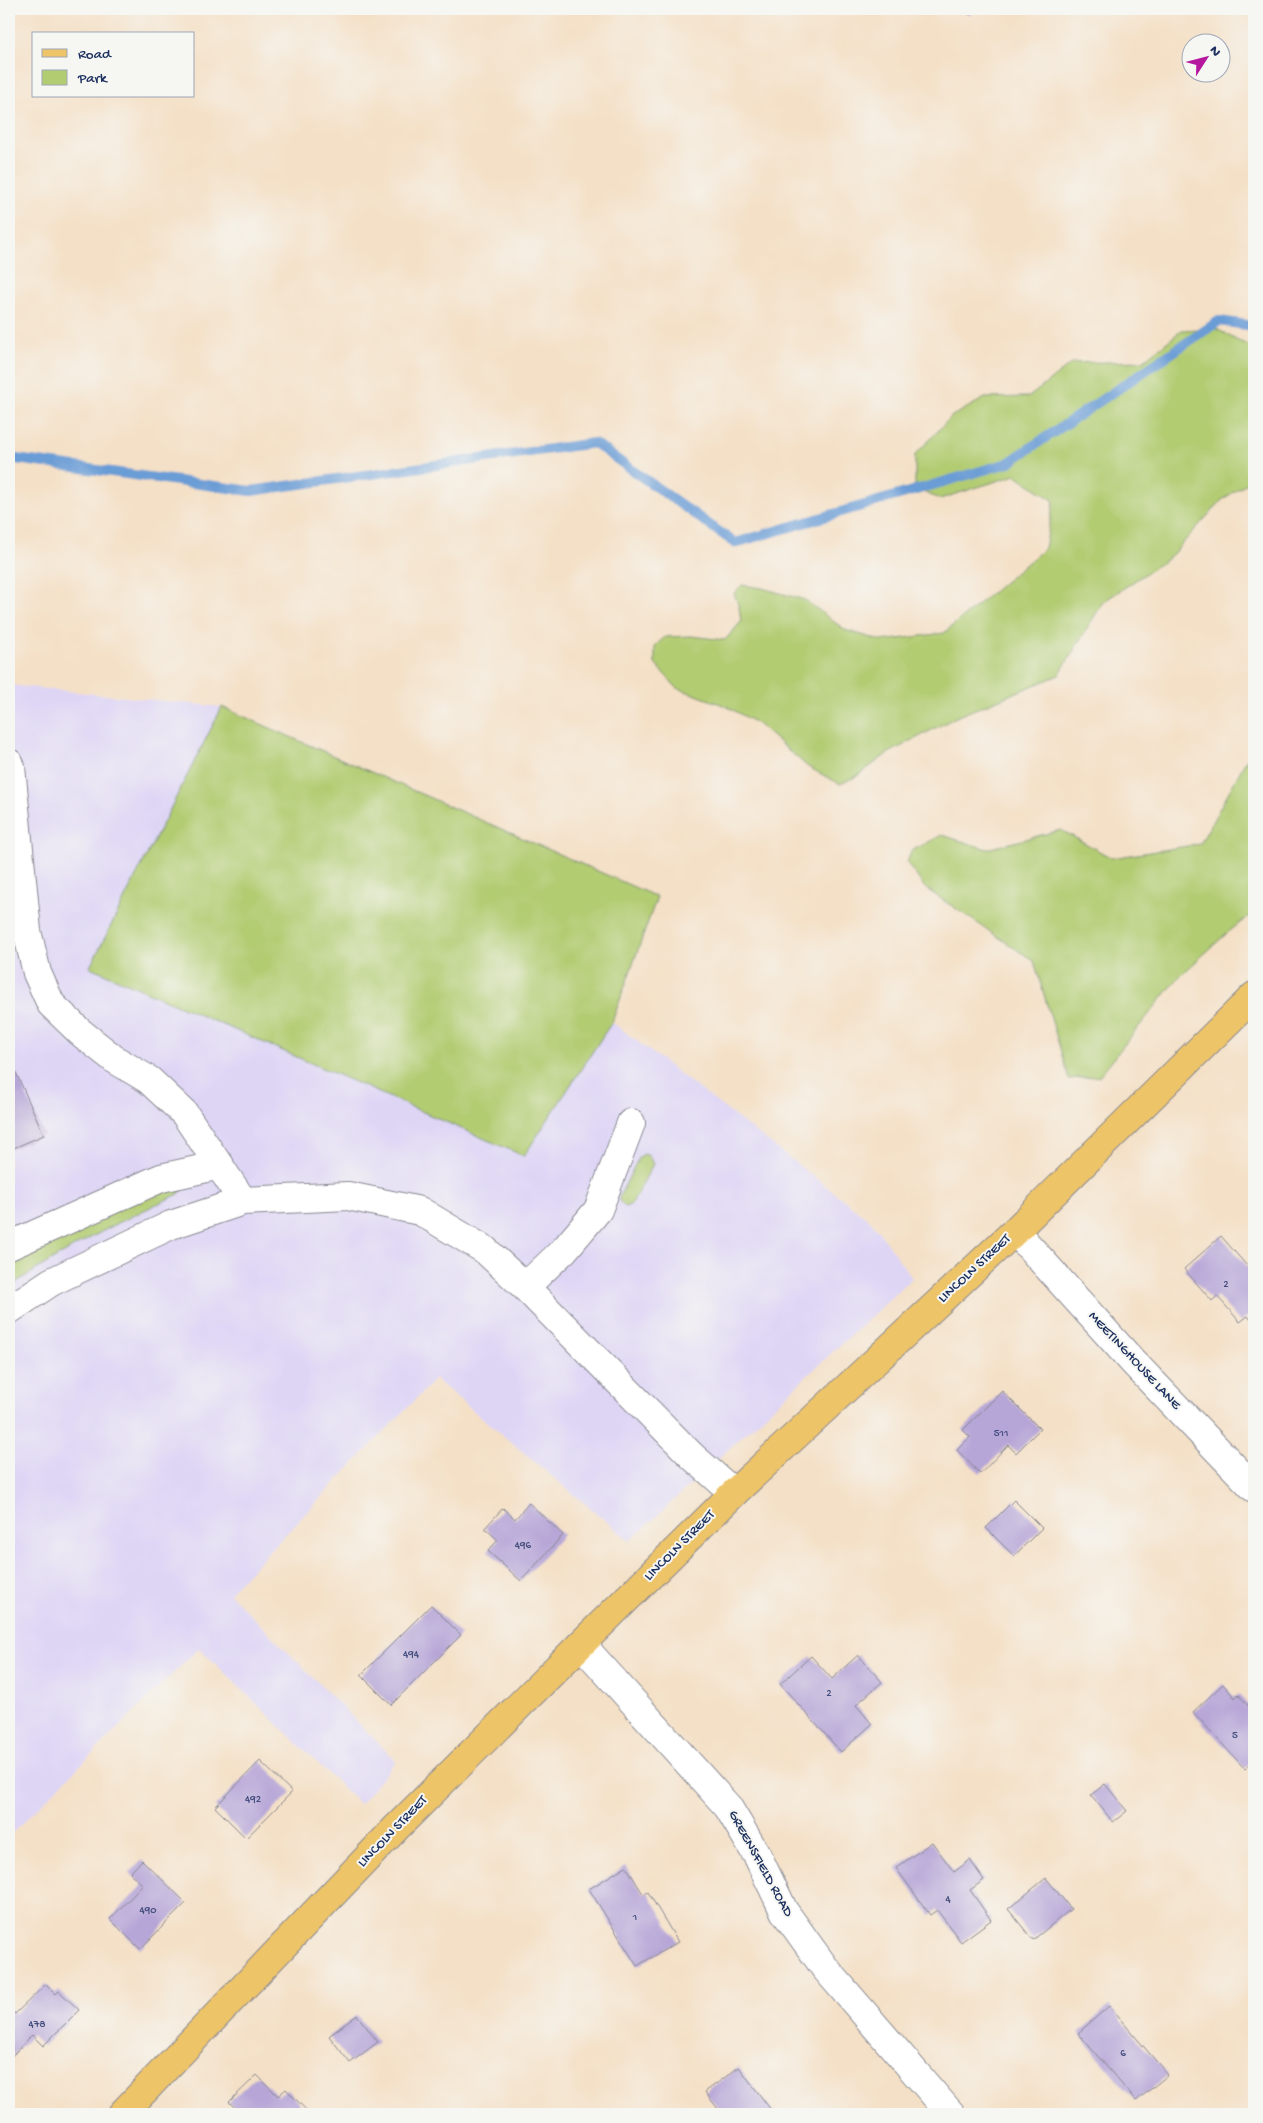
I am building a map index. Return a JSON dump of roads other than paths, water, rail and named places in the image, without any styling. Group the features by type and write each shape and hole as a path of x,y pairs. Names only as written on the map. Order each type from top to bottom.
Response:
{"main road":[{"name":"LINCOLN STREET","path":"122,2114 396,1828 581,1644 734,1493 1015,1232 1254,996"}],"street":[{"path":"9,762 11,766 27,931 37,972 51,1004 80,1032 114,1059 149,1080 184,1113 243,1201"},
{"path":"525,1287 565,1249 598,1210 631,1123"},
{"path":"9,1246 161,1178 220,1165"},
{"path":"9,1310 51,1282 162,1229 243,1201 348,1196 420,1211 485,1250 525,1287 692,1456 734,1493"},
{"name":"MEETINGHOUSE LANE","path":"1015,1232 1133,1362 1254,1488"},
{"name":"GREENSFIELD ROAD","path":"581,1644 728,1807 758,1857 784,1911 825,1968 951,2114"}],"waterway":[{"path":"9,458 251,491 594,443 735,543 1008,463 1219,321 1254,326"}]}
